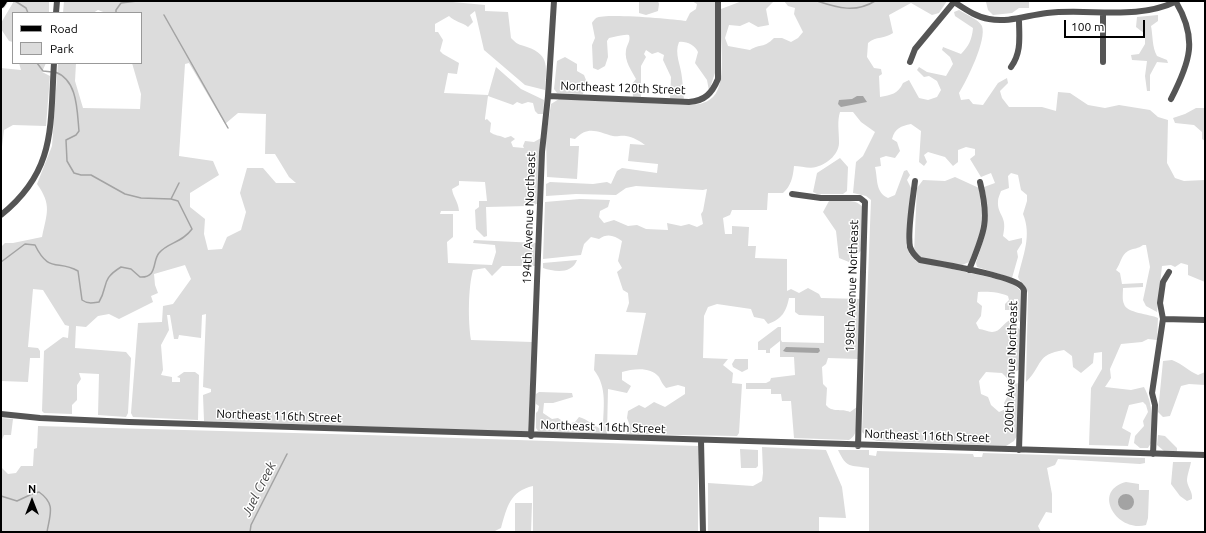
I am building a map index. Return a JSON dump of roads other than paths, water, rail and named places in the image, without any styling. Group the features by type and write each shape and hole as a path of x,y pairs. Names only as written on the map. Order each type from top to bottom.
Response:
{"street":[{"path":"56,12 57,1"},
{"name":"194th Avenue Northeast","path":"531,436 542,152 548,96 554,1"},
{"name":"Northeast 120th Street","path":"548,96 697,102 705,99 714,88 718,79 718,1"},
{"path":"910,62 915,49 954,1 977,16 990,20 1018,19 1046,13 1072,11 1103,13 1154,9 1176,1 1185,17 1189,33 1190,56 1171,98"},
{"path":"1103,13 1103,62"},
{"path":"1011,67 1017,59 1019,48 1018,19"},
{"path":"1,215 28,190 43,161 50,124 53,64"},
{"path":"915,181 910,236 910,247 913,255 920,260 969,270 985,225 984,202 980,182"},
{"name":"198th Avenue Northeast","path":"792,194 821,198 860,198 865,202 858,446"},
{"name":"200th Avenue Northeast","path":"969,270 994,275 1022,286 1025,296 1019,450"},
{"path":"1153,454 1155,405 1152,393 1163,319 1160,303 1163,282 1169,272"},
{"path":"1163,319 1205,320"},
{"name":"Northeast 116th Street","path":"1,414 78,420 531,436 1205,455"},
{"path":"701,440 703,532"}],"waterway":[{"path":"15,1 26,8 28,12"},
{"path":"116,12 121,3 137,1"},
{"path":"817,1 832,6 847,8 861,7 875,1"},
{"path":"164,15 228,128"},
{"path":"38,64 43,71 52,72"},
{"path":"1,262 25,244 35,245 40,254 49,263 65,266 78,271 82,300 88,303 99,302 107,279 114,272 121,267 131,269 140,277 150,275 159,253 163,249 180,240 192,229 178,201 171,199 141,198 125,194 91,175 74,173 67,161 66,140 76,135 79,131 77,106 75,97 68,82 63,76 55,72"},
{"path":"171,199 179,183"},
{"name":"Juel Creek","path":"250,532 251,525 287,454"},
{"path":"1,496 17,501 39,492 44,496 50,505 47,532"}]}
